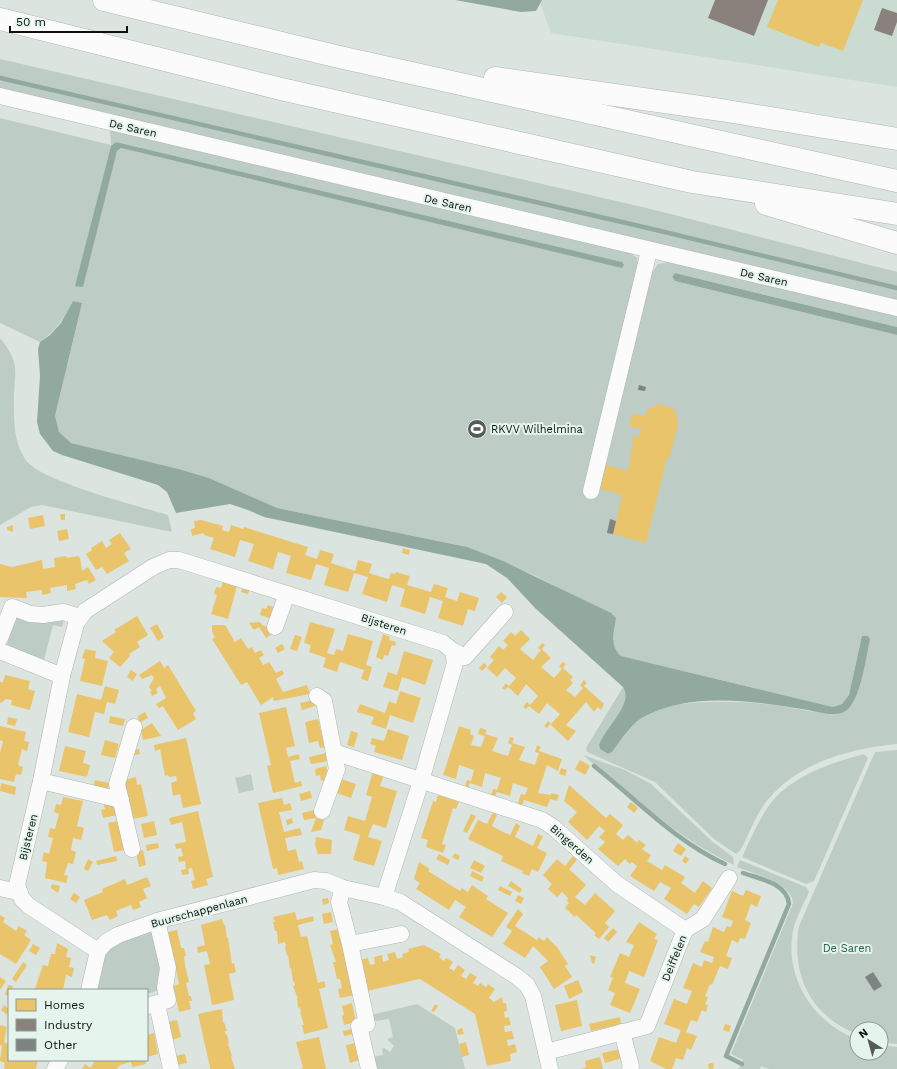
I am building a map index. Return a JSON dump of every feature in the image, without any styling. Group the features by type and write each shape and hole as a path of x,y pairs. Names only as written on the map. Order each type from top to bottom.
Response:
{"highway":[{"path":"104,0 335,56 897,181"},
{"path":"0,19 281,89 692,182 897,243"},
{"path":"335,56 721,110 897,139"},
{"path":"692,182 897,214"}],"street":[{"name":"De Saren","path":"0,96 649,251 897,308"},
{"path":"591,491 649,251"},
{"name":"Bijsteren","path":"18,892 19,874 41,781 62,676 76,624 85,611 153,567 168,560 179,560 443,643 453,652"},
{"path":"275,627 287,594"},
{"path":"0,638 12,607 30,614 43,615 63,612 80,617"},
{"path":"453,652 465,657 505,612"},
{"path":"0,651 62,676"},
{"path":"384,896 421,780 455,664 453,652"},
{"path":"317,696 324,701 337,769 322,811"},
{"path":"132,849 117,784 134,728"},
{"name":"Bingerden","path":"334,752 542,820 553,826 617,884 685,930"},
{"path":"41,781 121,800"},
{"name":"Deiffelen","path":"546,1052 647,1026 685,930 703,919 728,878"},
{"name":"Buurschappenlaan","path":"98,951 106,942 118,935 157,921 314,880 326,881 343,888 384,896 400,902 527,984 533,996 550,1069"},
{"path":"0,888 18,892 29,906 98,951 89,989"},
{"path":"343,888 339,902 350,944 367,1024 359,1026 369,1069"},
{"path":"157,921 168,968 165,988 168,1000 152,1005 171,1069"},
{"path":"350,944 401,934"},
{"path":"622,1032 630,1067"}],"shaded area":[{"path":"455,0 542,0 536,11 521,12"},
{"path":"539,0 897,0 897,87 551,33"},
{"path":"116,142 622,262 624,265 622,268 121,148 117,151 83,287 75,286 111,146"},
{"path":"675,273 897,327 897,335 675,281 672,277"},
{"path":"73,301 82,303 55,416 59,432 71,443 179,469 209,478 277,508 467,547 503,561 611,613 616,618 613,638 614,643 617,652 621,656 833,707 842,704 849,695 862,636 868,636 870,639 865,666 852,704 847,710 838,714 833,714 768,704 726,700 685,703 666,708 642,718 636,722 612,752 608,754 600,749 599,745 625,701 623,687 535,608 507,578 486,564 264,517 230,504 176,513 167,492 158,485 53,451 40,434 37,422 40,376 38,349 40,342 50,335 61,323"}],"green space":[{"path":"0,59 655,210 897,272 897,302 0,90"},
{"name":"RKVV Wilhelmina","path":"0,118 111,145 110,130 629,252 637,258 638,267 653,271 658,264 669,262 897,315 897,327 675,273 672,277 675,281 897,335 897,744 846,753 830,758 798,773 784,783 767,801 758,815 740,851 736,854 714,839 655,782 587,752 586,748 623,687 625,701 599,745 600,749 608,754 612,752 626,733 644,716 657,710 672,706 691,703 730,702 766,704 813,712 830,713 846,711 862,636 849,695 842,704 833,707 621,656 617,652 613,638 616,618 536,576 467,547 277,508 209,478 179,469 71,443 59,432 56,425 55,416 82,303 73,301 59,324 40,342 0,323","holes":["116,142 622,262 623,267 121,148 117,151 76,286 111,146"]},
{"path":"0,338 12,356 14,363 15,425 21,453 25,459 34,467 49,476 68,484 168,515 172,532 42,505 31,507 0,525"},
{"path":"15,616 64,619 62,627 53,625 43,664 6,648"},
{"name":"De Saren","path":"897,750 897,1044 889,1043 889,1021 849,1021 849,1030 827,1016 816,1005 807,991 801,977 798,961 797,944 799,926 875,752"},
{"path":"864,754 868,758 814,881 806,884 742,857 765,811 775,798 784,790 794,782 816,770"},
{"path":"583,755 625,770 651,784 713,842 733,857 734,865 694,843 674,829 636,800"},
{"path":"251,774 254,790 239,793 235,778"},
{"path":"740,860 806,887 809,892 796,920 792,938 792,954 794,970 807,999 817,1012 829,1023 849,1035 849,1061 889,1061 889,1046 897,1047 897,1069 769,1069 761,1066 760,1069 739,1069 743,1060 731,1054 793,903 791,896 779,885 762,876 737,867"},
{"path":"156,928 171,983 148,994 148,989 95,989 107,948"},
{"path":"417,1004 455,1028 465,1069 374,1069 372,1057 383,1055 382,1049 384,1048 390,1052 394,1046 387,1039 393,1037 389,1019 376,1021 371,1015"}],"building: Homes":[{"path":"778,0 863,0 843,51 821,43 819,47 767,27"},
{"path":"660,404 673,408 677,416 678,425 669,459 667,458 646,543 613,534 622,495 600,489 606,465 628,471 634,435 639,437 641,429 629,426 632,414 644,416 648,409"},
{"path":"60,514 65,514 65,520 61,520"},
{"path":"43,515 45,526 30,529 28,518"},
{"path":"201,520 223,526 222,530 229,532 231,525 243,529 244,527 308,547 305,555 317,559 320,550 334,554 331,563 355,571 358,560 372,564 369,573 389,579 391,573 395,574 396,572 410,576 407,585 431,592 434,584 448,588 445,597 457,601 460,592 479,598 475,611 468,609 463,626 438,618 443,601 430,597 425,614 400,606 405,589 392,585 387,602 362,594 368,577 354,573 348,592 324,585 329,568 316,564 311,580 286,573 291,556 278,552 273,569 248,561 254,544 240,540 235,557 210,549 214,538 204,535 204,533 192,536 191,529 195,528 194,521"},
{"path":"13,525 13,532 7,530 7,527"},
{"path":"67,529 69,539 59,541 57,531"},
{"path":"120,533 131,549 124,553 129,561 107,574 102,567 96,570 86,554 92,550 91,548 102,541 106,548 112,544 109,540"},
{"path":"403,548 410,550 409,555 402,553"},
{"path":"66,556 67,558 78,556 80,558 82,571 88,567 96,580 89,584 87,580 75,584 76,589 67,591 67,585 50,588 51,593 42,595 42,590 26,592 27,598 0,597 0,564 12,567 42,560 43,569 55,567 54,558"},
{"path":"223,581 237,586 228,619 211,614 217,595 214,594 216,587 221,588"},
{"path":"243,587 250,589 248,594 241,592"},
{"path":"501,592 507,597 502,603 496,597"},
{"path":"268,605 276,608 272,619 260,615 262,608 266,609"},
{"path":"137,616 148,635 137,642 140,647 129,654 130,656 120,667 109,658 114,652 102,641 116,632 114,630"},
{"path":"260,622 262,625 273,629 275,632 266,638 259,627 254,630 249,623"},
{"path":"310,622 335,629 327,653 334,655 336,649 343,651 348,634 373,641 366,665 372,667 368,681 361,679 364,670 340,662 337,672 323,667 326,658 309,652 311,645 304,643"},
{"path":"157,624 164,637 158,641 150,628"},
{"path":"212,625 225,625 235,642 241,638 248,649 252,647 255,653 261,650 264,655 259,658 263,665 269,662 276,673 282,670 284,674 276,679 283,692 307,685 310,694 274,701 273,697 261,705 247,682 241,685 212,639 215,637 212,632"},
{"path":"521,630 530,639 520,649 533,660 541,650 538,648 542,643 545,645 542,649 551,658 541,667 554,678 562,669 559,666 563,662 566,664 563,668 573,677 570,680 573,683 566,690 575,697 583,688 580,685 584,680 587,683 584,686 604,704 601,710 598,707 594,712 586,702 566,725 576,731 568,741 550,724 547,728 544,726 548,721 551,724 560,714 547,703 539,714 529,706 526,709 523,707 527,702 530,705 538,696 526,684 518,696 508,687 505,690 502,688 506,683 509,686 516,678 505,668 497,677 487,668 494,660 490,657 499,646 503,650 508,645 503,641 511,632 515,636"},
{"path":"383,634 390,637 389,640 396,642 395,646 392,645 388,656 384,655 383,660 376,657"},
{"path":"295,635 302,637 297,651 290,649"},
{"path":"282,644 285,649 278,653 275,648"},
{"path":"85,649 96,651 95,658 108,661 102,686 80,681 85,659 82,658"},
{"path":"404,651 433,660 425,685 402,677 398,691 383,687 388,672 397,675"},
{"path":"160,661 164,668 168,665 196,711 193,713 196,719 178,730 163,706 159,708 156,704 166,698 160,686 156,689 158,693 152,696 150,692 152,691 149,687 154,678 152,675 142,679 139,675"},
{"path":"484,663 487,666 482,671 479,668"},
{"path":"131,670 137,674 133,681 127,677"},
{"path":"5,675 30,681 28,689 35,691 30,710 11,705 12,700 5,699 0,703 0,682 3,682"},
{"path":"105,686 119,690 115,704 107,702 104,714 95,712 89,737 68,732 77,694 101,700"},
{"path":"400,691 421,698 413,723 390,715 386,729 371,724 374,717 357,712 360,704 385,713 389,701 396,704"},
{"path":"314,700 315,706 302,710 300,703"},
{"path":"286,707 295,746 286,748 288,757 299,754 300,759 290,761 295,783 301,781 302,786 273,793 267,766 271,765 259,713"},
{"path":"145,712 148,718 139,723 138,716"},
{"path":"110,716 125,719 123,726 109,723"},
{"path":"8,717 17,719 15,726 7,724"},
{"path":"318,719 325,747 320,748 318,741 309,743 305,722"},
{"path":"152,723 161,736 143,740 141,730"},
{"path":"0,726 26,732 24,741 29,742 27,751 22,749 18,765 23,767 21,775 16,774 14,782 0,779 0,753 3,741 0,740"},
{"path":"459,726 471,730 470,734 474,736 471,745 481,747 485,736 478,734 480,728 487,730 485,734 498,738 492,751 508,756 512,745 508,743 510,737 514,738 512,743 525,747 519,760 535,765 539,753 535,752 537,745 541,747 539,751 562,759 558,771 547,765 538,793 551,795 551,793 559,795 557,801 550,799 547,807 524,800 521,808 517,806 521,794 525,795 528,788 513,783 510,796 497,792 495,796 491,795 493,789 497,790 501,778 485,773 482,787 470,783 468,788 465,787 467,780 471,781 474,770 459,765 456,779 443,775"},
{"path":"388,729 409,736 402,760 374,752 376,746 370,744 372,738 384,741"},
{"path":"351,731 358,733 354,747 347,745"},
{"path":"186,738 201,804 183,808 180,794 173,796 171,783 177,781 176,776 165,776 160,749 155,751 154,745"},
{"path":"105,740 119,744 115,758 101,755"},
{"path":"65,746 86,751 83,763 90,765 87,777 59,771"},
{"path":"139,749 140,754 130,756 132,750"},
{"path":"326,753 328,761 311,764 309,757"},
{"path":"580,760 590,766 585,775 575,769"},
{"path":"326,766 328,773 326,780 321,781 320,775 316,776 315,769"},
{"path":"561,768 567,770 565,776 559,774"},
{"path":"373,771 384,775 380,786 397,791 386,828 373,824 368,837 382,841 374,866 353,860 360,835 344,830 348,816 365,821 372,797 366,795"},
{"path":"136,777 137,785 141,784 148,816 132,819 124,783 125,780"},
{"path":"341,779 356,784 351,798 337,793"},
{"path":"95,780 109,783 108,790 93,787"},
{"path":"1,783 16,787 15,795 0,791"},
{"path":"569,785 606,818 610,814 623,825 616,834 623,840 628,835 637,843 639,840 646,845 642,849 651,855 647,861 662,870 665,865 685,877 681,883 695,893 703,881 712,888 699,907 694,904 687,914 664,899 671,888 660,882 654,891 630,876 637,866 632,862 630,864 625,859 618,866 598,849 605,842 599,837 605,831 599,826 587,840 568,822 577,812 564,801"},
{"path":"310,791 312,798 301,801 299,794"},
{"path":"438,795 459,802 456,809 453,808 442,844 446,845 443,853 426,847 428,840 421,838 433,801 436,802"},
{"path":"63,797 83,801 77,826 84,828 81,840 73,838 71,850 76,852 73,864 68,863 64,875 68,876 66,883 45,878 47,862 42,861 44,852 49,854 53,838 48,837 50,828 55,829 59,814 54,812 56,804 61,805"},
{"path":"282,798 284,805 290,803 292,810 279,812 284,832 300,828 302,835 285,838 288,851 296,849 299,862 302,861 304,869 278,875 277,868 273,869 258,803"},
{"path":"103,801 114,804 117,815 103,818 101,810 105,809"},
{"path":"631,802 638,808 634,813 627,807"},
{"path":"315,810 316,818 304,820 302,813"},
{"path":"198,811 213,877 206,879 208,885 193,889 191,881 195,880 192,868 188,869 189,874 182,875 181,870 186,869 185,861 179,862 178,857 183,856 181,848 176,849 175,844 186,842 182,822 171,825 169,818"},
{"path":"493,812 497,815 492,826 501,831 510,835 516,823 520,826 515,837 533,846 538,834 543,836 537,848 547,853 538,872 532,869 529,876 522,873 523,871 501,861 503,856 468,839 478,820 487,824"},
{"path":"471,814 476,816 467,833 463,831"},
{"path":"292,818 293,823 287,825 286,820"},
{"path":"316,818 324,820 321,830 311,832"},
{"path":"118,821 124,850 114,852 108,823"},
{"path":"154,821 157,835 144,838 141,824"},
{"path":"316,837 332,840 331,854 318,854 315,845"},
{"path":"158,843 159,848 147,851 146,845"},
{"path":"678,843 686,849 681,856 673,851"},
{"path":"143,850 146,865 139,867 136,852"},
{"path":"455,853 460,856 458,860 452,857"},
{"path":"439,854 450,860 448,865 436,859"},
{"path":"116,856 117,861 97,865 96,861"},
{"path":"573,856 577,860 569,869 586,885 575,897 585,905 595,893 615,911 605,923 609,927 599,939 594,935 596,933 576,915 575,917 565,908 569,903 567,901 568,898 562,892 557,897 548,889 552,884 543,875 557,859 565,866"},
{"path":"685,856 689,859 686,864 682,861"},
{"path":"88,859 93,862 88,871 84,869"},
{"path":"474,860 485,866 481,873 470,868"},
{"path":"419,862 430,869 428,871 460,891 462,888 468,892 472,885 488,896 486,899 508,913 492,937 459,917 466,907 455,900 449,910 416,889 420,883 414,879"},
{"path":"472,871 484,877 482,882 470,876"},
{"path":"147,877 151,886 143,889 147,898 139,902 141,907 133,910 131,905 123,908 116,911 118,916 110,920 107,915 92,920 84,900 103,892 102,889 125,879 127,885"},
{"path":"511,881 522,889 520,893 508,886"},
{"path":"52,884 60,886 58,893 51,888"},
{"path":"500,886 512,892 510,896 498,890"},
{"path":"746,890 761,896 757,907 751,904 745,920 751,923 745,939 740,938 738,943 732,940 726,956 732,958 728,969 720,966 712,985 710,984 705,996 708,997 705,1004 708,1005 706,1012 702,1010 697,1022 691,1020 686,1032 697,1036 691,1050 687,1048 683,1060 676,1058 672,1069 666,1069 650,1061 659,1037 676,1043 681,1030 664,1024 674,999 687,1004 692,991 683,988 693,963 702,967 704,960 712,963 714,957 700,952 705,941 708,942 713,927 724,932 727,926 731,927 733,921 722,917 732,891 743,896"},
{"path":"74,893 80,897 76,903 70,899"},
{"path":"518,895 524,898 521,904 515,901"},
{"path":"328,898 329,903 323,905 322,899"},
{"path":"518,909 523,914 515,926 537,940 539,937 544,941 547,937 557,947 568,964 565,966 572,977 554,989 540,967 548,961 533,946 525,958 503,944 512,931 506,927"},
{"path":"295,912 297,920 313,916 314,921 298,925 301,937 307,936 318,983 324,981 326,987 319,989 328,1028 304,1034 302,1025 304,1025 300,1007 298,1008 298,999 293,986 295,986 285,942 278,944 277,931 275,931 273,922 275,922 273,917"},
{"path":"331,912 333,922 324,924 322,914"},
{"path":"0,915 5,918 3,922 16,931 19,926 27,931 24,935 31,940 16,964 0,954"},
{"path":"222,919 228,938 232,964 234,963 236,972 229,974 234,1000 212,1005 204,965 210,964 207,951 198,953 197,947 205,945 201,925"},
{"path":"639,922 657,934 654,939 658,940 644,977 629,971 625,983 640,989 630,1013 610,1005 615,993 608,990 613,978 610,977 620,953 629,957 634,945 626,942"},
{"path":"613,928 617,932 608,942 604,938"},
{"path":"339,929 354,995 340,998 338,989 342,988 340,979 337,979 333,962 336,962 330,945 333,944 330,931"},
{"path":"177,930 181,948 184,948 186,956 184,956 185,965 189,982 186,983 189,996 191,996 192,1001 189,1001 191,1009 179,1012 173,986 179,984 168,932"},
{"path":"57,943 68,949 66,957 71,958 69,967 74,968 72,977 66,975 63,989 35,989 43,965 48,966 51,954 55,954"},
{"path":"33,944 40,948 36,955 29,951"},
{"path":"424,945 441,954 439,957 444,961 446,958 453,962 449,968 454,971 458,965 465,970 461,976 466,979 470,973 477,977 473,983 478,986 480,983 486,987 488,984 495,989 489,998 494,1002 502,997 503,1003 506,1003 507,1011 504,1012 505,1018 509,1017 511,1025 504,1026 505,1032 512,1031 514,1039 507,1040 508,1046 515,1044 517,1052 510,1054 511,1061 487,1066 475,1014 420,979 367,991 360,960 368,958 370,965 375,964 374,957 382,955 383,962 389,960 387,954 395,952 397,959 403,957 402,954 409,952 408,949"},
{"path":"590,955 596,957 594,964 592,963"},
{"path":"23,962 27,965 16,982 12,979"},
{"path":"0,977 6,981 0,990"},
{"path":"578,980 583,992 569,999 564,986"},
{"path":"8,985 13,986 12,989 8,989 8,996 5,995"},
{"path":"577,1000 582,1026 561,1031 555,1005"},
{"path":"352,1003 356,1022 344,1025 342,1006"},
{"path":"435,1004 438,1006 434,1012 431,1011"},
{"path":"4,1005 8,1008 7,1015 1,1010"},
{"path":"222,1009 223,1022 227,1031 225,1031 235,1069 210,1069 198,1014"},
{"path":"620,1017 621,1024 591,1031 589,1024"},
{"path":"177,1020 181,1037 172,1040 167,1022"},
{"path":"725,1024 731,1026 729,1032 723,1030"},
{"path":"0,1025 7,1027 4,1042 8,1044 8,1061 38,1061 36,1069 4,1069 5,1063 0,1061 2,1046 0,1045"},
{"path":"462,1028 464,1034 458,1035 457,1030"},
{"path":"352,1029 353,1034 344,1036 343,1031"},
{"path":"154,1033 158,1054 148,1057 148,1035"},
{"path":"319,1037 326,1069 299,1069 303,1068 296,1042"},
{"path":"466,1042 469,1055 462,1057 459,1044"},
{"path":"355,1043 359,1060 350,1063 346,1045"},
{"path":"621,1049 623,1058 605,1063 602,1053"},
{"path":"185,1054 187,1063 177,1065 175,1056"},
{"path":"600,1057 603,1069 581,1069 586,1067 585,1061"},
{"path":"92,1061 145,1061 146,1064 132,1067 131,1062 120,1065 117,1069 82,1069 85,1064 91,1068 94,1062"},
{"path":"711,1063 714,1066 711,1069 708,1066"}],"building: Industry":[{"path":"715,0 768,0 754,36 708,18"},
{"path":"882,8 897,13 897,22 892,36 874,30"}],"building: Other":[{"path":"639,385 646,387 645,391 638,390"},
{"path":"610,519 616,521 613,534 607,533"},
{"path":"873,972 882,986 874,991 865,977"}],"waterway":[{"path":"0,78 652,229 897,288"},
{"path":"594,766 689,844 725,864"},
{"path":"742,1064 726,1056 789,904 787,897 778,887 772,883 743,873"}],"place":[{"name":"RKVV Wilhelmina","path":"477,429"}]}
